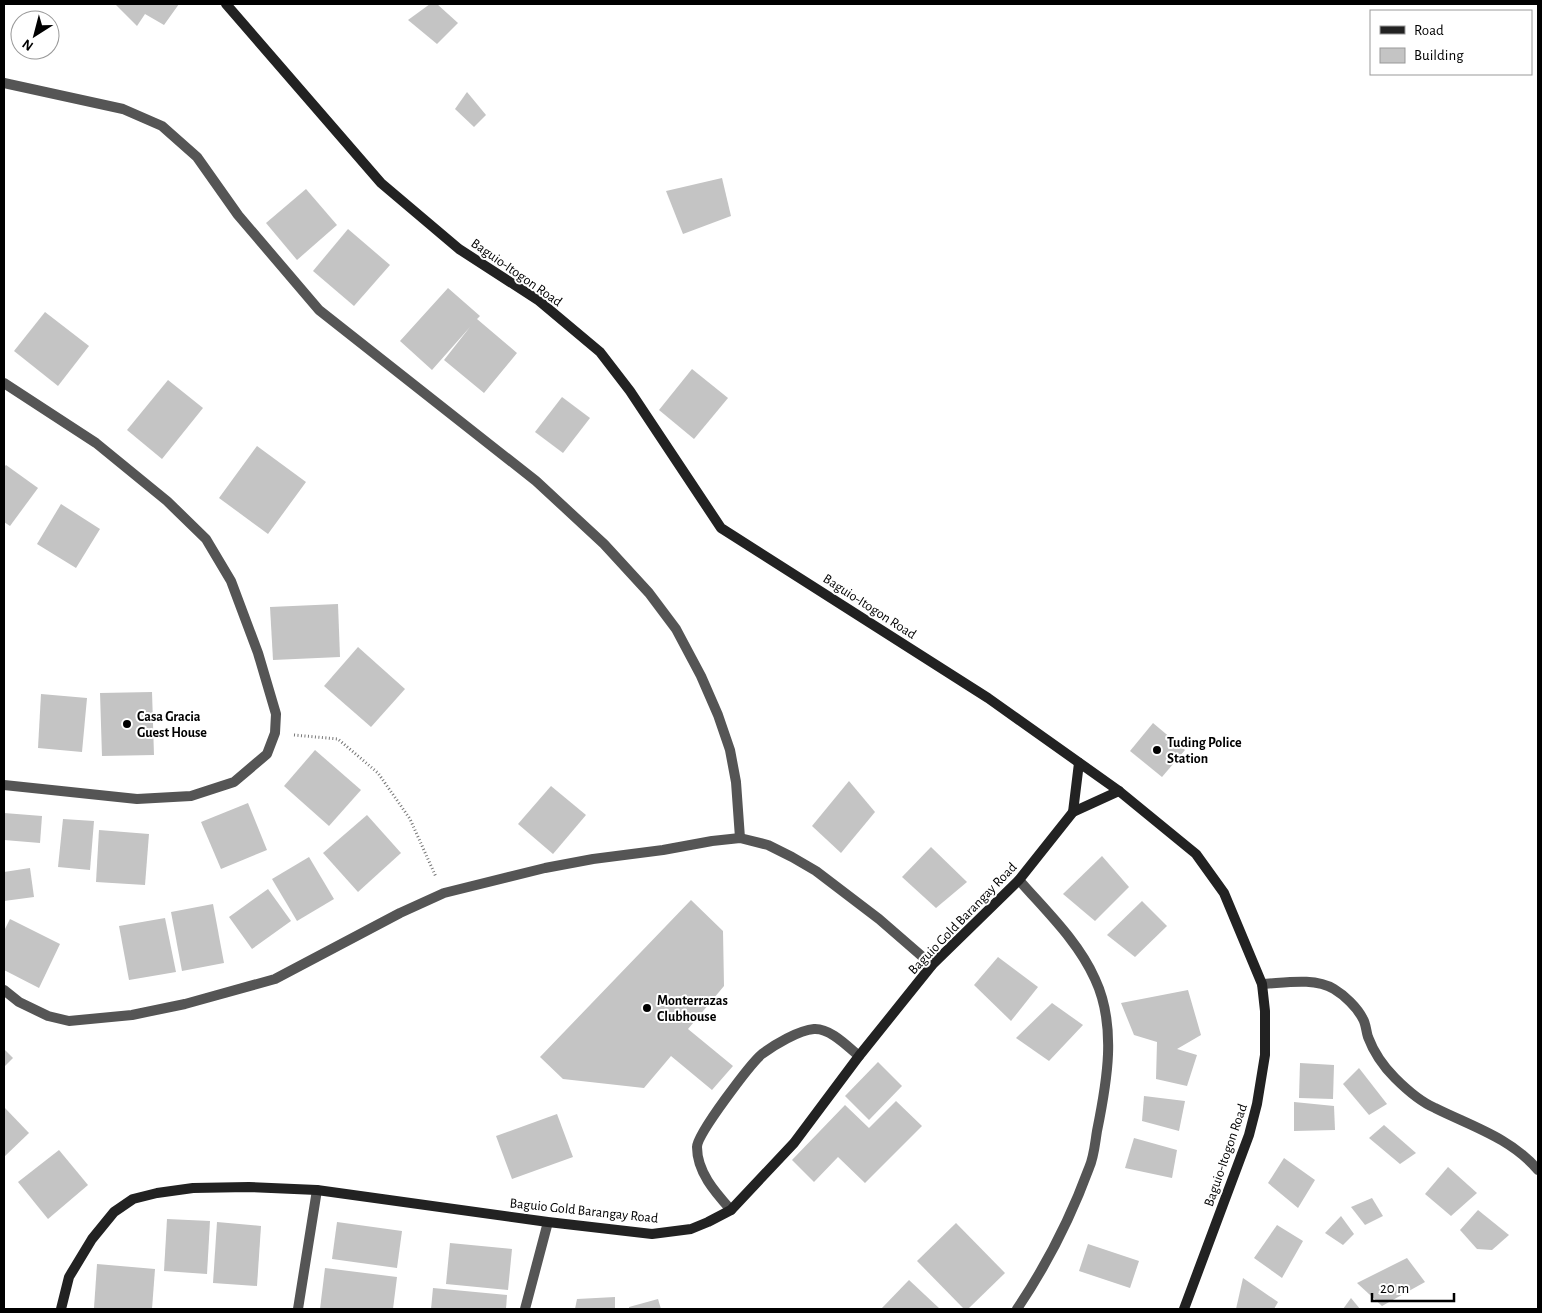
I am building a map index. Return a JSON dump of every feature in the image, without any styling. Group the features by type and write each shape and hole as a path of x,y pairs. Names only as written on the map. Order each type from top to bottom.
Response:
{"main road":[{"name":"Baguio-Itogon Road","path":"226,4 381,183 459,249 538,300 600,352 630,391 721,528 988,698 1119,791 1196,854 1224,893 1262,984 1265,1011 1265,1055 1257,1104 1249,1135 1184,1309"},
{"path":"1073,812 1079,763"},
{"name":"Baguio Gold Barangay Road","path":"61,1309 68,1277 92,1239 114,1212 133,1199 193,1188 249,1187 318,1190 548,1222 652,1234 692,1229 708,1222 731,1210 794,1143 859,1056 932,965 1019,880 1073,812 1119,791"}],"street":[{"path":"4,83 123,109 162,126 197,157 238,215 319,310 536,480 604,544 649,593 676,629 702,676 730,750 736,782 740,838"},
{"path":"4,383 96,443 167,500 206,539 231,582 258,654 276,714 275,733 267,754 234,782 191,796 137,799 4,785"},
{"path":"4,990 19,1002 48,1016 69,1021 132,1015 185,1004 275,979 400,913 444,893 545,868 593,859 740,838 768,845 816,871 879,919 932,965"},
{"path":"1017,1309 1035,1283 1058,1238 1090,1166 1103,1102 1108,1050 1103,998 1095,978 1081,952 1019,880"},
{"path":"1262,984 1312,982 1333,988 1350,1002 1363,1019 1368,1037 1381,1062 1396,1079 1433,1108 1500,1138 1530,1160 1538,1170"},
{"path":"731,1210 710,1186 699,1161 697,1146 700,1135 713,1115 762,1054 796,1034 814,1029 826,1032 859,1056"},
{"path":"298,1309 318,1190"},
{"path":"525,1309 548,1222"}],"path":[{"path":"275,733 338,739 378,773 410,819 444,893"}],"building":[{"path":"115,4 179,4 164,25 145,14 137,26"},
{"path":"430,4 437,4 458,23 437,44 408,20"},
{"path":"467,92 486,115 474,127 455,109"},
{"path":"722,178 731,216 683,234 666,191"},
{"path":"306,189 337,225 297,260 266,223"},
{"path":"348,229 390,265 354,306 313,271"},
{"path":"448,288 480,316 477,319 517,353 484,393 444,360 470,327 432,370 400,341"},
{"path":"45,312 89,346 58,386 14,351"},
{"path":"692,369 728,398 694,439 659,410"},
{"path":"168,380 203,408 162,459 127,430"},
{"path":"562,397 590,418 563,453 535,432"},
{"path":"257,446 306,482 268,534 219,498"},
{"path":"6,465 38,488 10,526 4,522 4,467"},
{"path":"61,504 100,529 76,568 37,544"},
{"path":"338,604 340,657 273,660 270,607"},
{"path":"358,647 405,689 371,727 324,686"},
{"name":"Casa Gracia Guest House","path":"152,692 154,755 102,756 100,693"},
{"path":"41,694 87,698 82,752 38,748"},
{"name":"Tuding Police Station","path":"1153,723 1185,750 1162,777 1130,751"},
{"path":"315,750 361,790 329,826 284,786"},
{"path":"849,781 875,812 841,853 812,826"},
{"path":"551,786 586,815 553,854 518,824"},
{"path":"248,803 267,850 221,869 201,822"},
{"path":"4,813 42,816 40,843 4,840"},
{"path":"367,815 401,853 358,892 323,853"},
{"path":"63,819 94,821 90,870 58,867"},
{"path":"99,830 149,834 145,885 96,882"},
{"path":"931,847 967,882 936,908 902,877"},
{"path":"1102,856 1129,887 1095,921 1063,894"},
{"path":"309,857 334,899 297,921 272,879"},
{"path":"30,868 34,897 4,901 4,872"},
{"path":"268,889 291,921 252,949 229,917"},
{"name":"Monterrazas Clubhouse","path":"691,900 723,931 724,986 688,1029 733,1066 712,1090 671,1056 644,1088 563,1079 540,1057"},
{"path":"1142,901 1167,926 1135,957 1107,935"},
{"path":"213,904 224,963 182,971 171,912"},
{"path":"165,918 176,972 129,980 119,926"},
{"path":"10,919 60,944 39,988 4,970 4,931"},
{"path":"998,957 1038,987 1011,1021 974,985"},
{"path":"1188,990 1201,1035 1177,1049 1197,1055 1187,1086 1156,1079 1157,1042 1134,1035 1121,1003"},
{"path":"1052,1003 1083,1025 1049,1061 1016,1038"},
{"path":"4,1049 13,1058 4,1067"},
{"path":"878,1062 902,1086 869,1120 845,1096"},
{"path":"1300,1063 1334,1065 1333,1099 1299,1098"},
{"path":"1359,1068 1387,1104 1369,1115 1343,1084"},
{"path":"1144,1096 1185,1101 1179,1131 1142,1121"},
{"path":"896,1101 922,1126 865,1183 838,1157 814,1182 792,1160 845,1105 869,1128"},
{"path":"1294,1102 1334,1106 1335,1130 1294,1131"},
{"path":"4,1107 29,1133 4,1157"},
{"path":"557,1114 573,1157 512,1179 496,1136"},
{"path":"1384,1125 1416,1153 1400,1164 1369,1138"},
{"path":"1134,1138 1177,1150 1172,1178 1125,1168"},
{"path":"59,1150 88,1185 48,1219 18,1182"},
{"path":"1284,1158 1315,1180 1298,1208 1268,1183"},
{"path":"1448,1167 1477,1193 1451,1216 1425,1194"},
{"path":"1372,1198 1383,1216 1365,1225 1351,1207"},
{"path":"1478,1210 1509,1235 1492,1250 1477,1249 1460,1230"},
{"path":"1341,1216 1354,1234 1343,1245 1325,1233"},
{"path":"167,1219 210,1221 207,1274 164,1271"},
{"path":"217,1222 261,1226 257,1286 213,1283"},
{"path":"337,1222 402,1231 397,1268 332,1259"},
{"path":"956,1223 1005,1273 968,1309 964,1309 917,1261"},
{"path":"1277,1225 1303,1241 1282,1278 1254,1258"},
{"path":"450,1243 512,1249 508,1290 446,1284"},
{"path":"1088,1244 1139,1261 1130,1288 1079,1271"},
{"path":"1407,1258 1425,1282 1382,1306 1357,1283"},
{"path":"97,1264 155,1269 152,1309 94,1308"},
{"path":"325,1268 397,1277 393,1309 320,1309"},
{"path":"1243,1278 1278,1302 1274,1309 1236,1309"},
{"path":"909,1280 940,1309 881,1309"},
{"path":"433,1288 507,1295 506,1309 431,1309"},
{"path":"615,1297 615,1309 575,1309 577,1299"},
{"path":"1351,1298 1360,1309 1343,1309"},
{"path":"658,1299 661,1309 629,1309 629,1307"}],"place":[{"name":"Casa Gracia Guest House","path":"127,724"},
{"name":"Tuding Police Station","path":"1157,750"},
{"name":"Monterrazas Clubhouse","path":"647,1008"}]}
